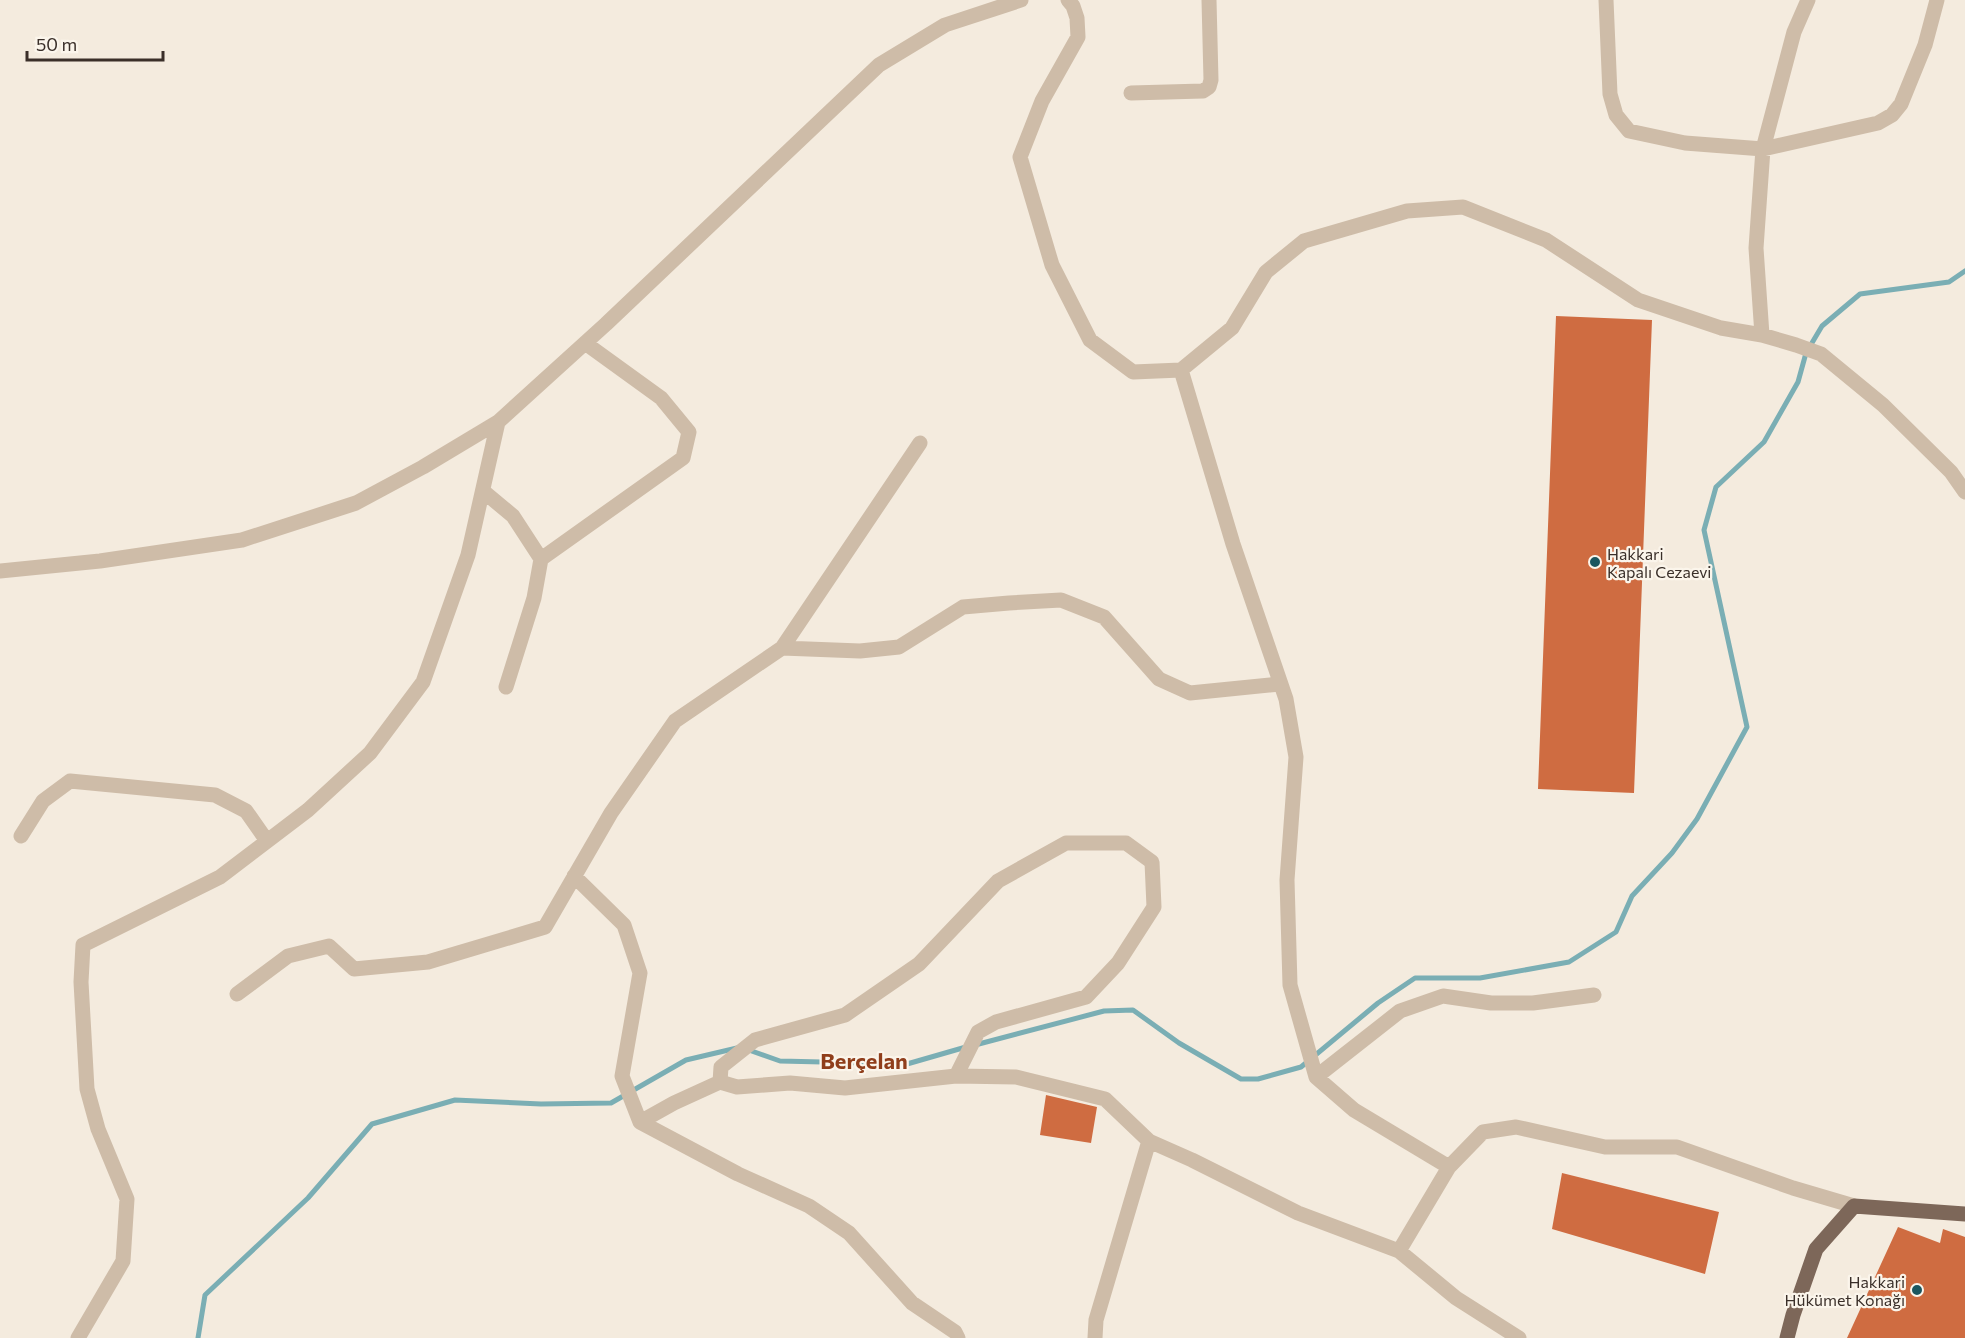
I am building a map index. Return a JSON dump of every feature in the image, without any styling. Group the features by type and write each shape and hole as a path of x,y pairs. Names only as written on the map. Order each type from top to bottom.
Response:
{"main road":[{"path":"1787,1338 1792,1315 1816,1248 1854,1206 1965,1214"}],"street":[{"path":"0,571 100,561 242,540 356,503 423,467 498,423 879,66 945,26 1021,0"},
{"path":"1131,93 1203,91 1209,87 1211,80 1209,0"},
{"path":"1606,0 1610,94 1617,115 1629,131 1685,143 1763,149 1878,123 1892,115 1901,104 1924,45 1936,0"},
{"path":"1762,335 1756,248 1763,149 1794,32 1808,0"},
{"path":"1073,2 1078,37 1042,101 1020,157 1052,265 1090,340 1133,372 1181,370 1232,328 1266,272 1304,241 1407,211 1463,207 1546,240 1638,300 1720,328 1762,335 1821,354 1883,405 1951,472 1965,492"},
{"path":"541,559 683,458 689,432 660,398 585,343"},
{"path":"1181,370 1233,544 1286,699 1296,757 1287,880 1290,986 1316,1077 1354,1110 1449,1167"},
{"path":"78,1338 123,1261 127,1199 98,1129 87,1089 81,982 83,945 220,877 308,810 370,753 423,682 468,555 498,423"},
{"path":"237,994 288,956 329,946 354,969 428,962 545,927 611,813 675,721 782,648 920,443"},
{"path":"483,491 513,516 541,559 534,598 506,687"},
{"path":"782,648 860,651 899,647 963,607 1061,600 1104,616 1159,679 1190,693 1280,684"},
{"path":"21,836 43,801 70,781 215,795 246,811 267,842"},
{"path":"720,1082 721,1067 755,1040 845,1015 873,996 919,964 998,881 1066,843 1126,843 1152,862 1154,907 1118,963 1086,997 996,1022 978,1032 956,1076"},
{"path":"574,876 624,926 640,973 622,1076 640,1122 738,1174 809,1206 849,1233 912,1303 955,1332 958,1338"},
{"path":"1316,1077 1400,1011 1443,996 1491,1003 1533,1003 1594,995"},
{"path":"640,1122 674,1102 720,1082 737,1087 790,1083 844,1088 956,1076 1016,1077 1105,1099 1149,1141 1298,1213 1399,1251 1456,1298 1519,1338"},
{"path":"1399,1251 1449,1167 1483,1132 1516,1127 1605,1147 1677,1147 1792,1188 1854,1206"},
{"path":"1095,1338 1096,1320 1149,1141"}],"building":[{"name":"Hakkari Kapalı Cezaevi","path":"1556,316 1652,320 1634,793 1538,789"},
{"path":"1046,1095 1097,1107 1091,1143 1040,1135"},
{"path":"1562,1173 1719,1212 1705,1274 1552,1229"},
{"name":"Hakkari Hükümet Konağı","path":"1898,1227 1940,1243 1943,1229 1965,1237 1965,1338 1847,1338"}],"waterway":[{"path":"975,1045 1104,1011 1133,1010 1179,1043 1241,1079 1258,1079 1301,1067 1378,1003 1415,978 1480,978 1569,962 1616,932 1632,896 1672,853 1697,819 1747,727 1704,530 1716,487 1764,442 1798,382 1806,353 1822,326 1860,294 1949,282 1965,271"},
{"path":"746,1049 780,1061 907,1064 966,1047"},
{"path":"198,1338 205,1295 308,1198 372,1124 455,1100 541,1104 611,1103 686,1060 737,1048"}],"place":[{"name":"Hakkari Kapalı Cezaevi","path":"1595,562"},
{"name":"Hakkari Hükümet Konağı","path":"1917,1290"}],"district":[{"name":"Berçelan","path":"864,1060"}]}
